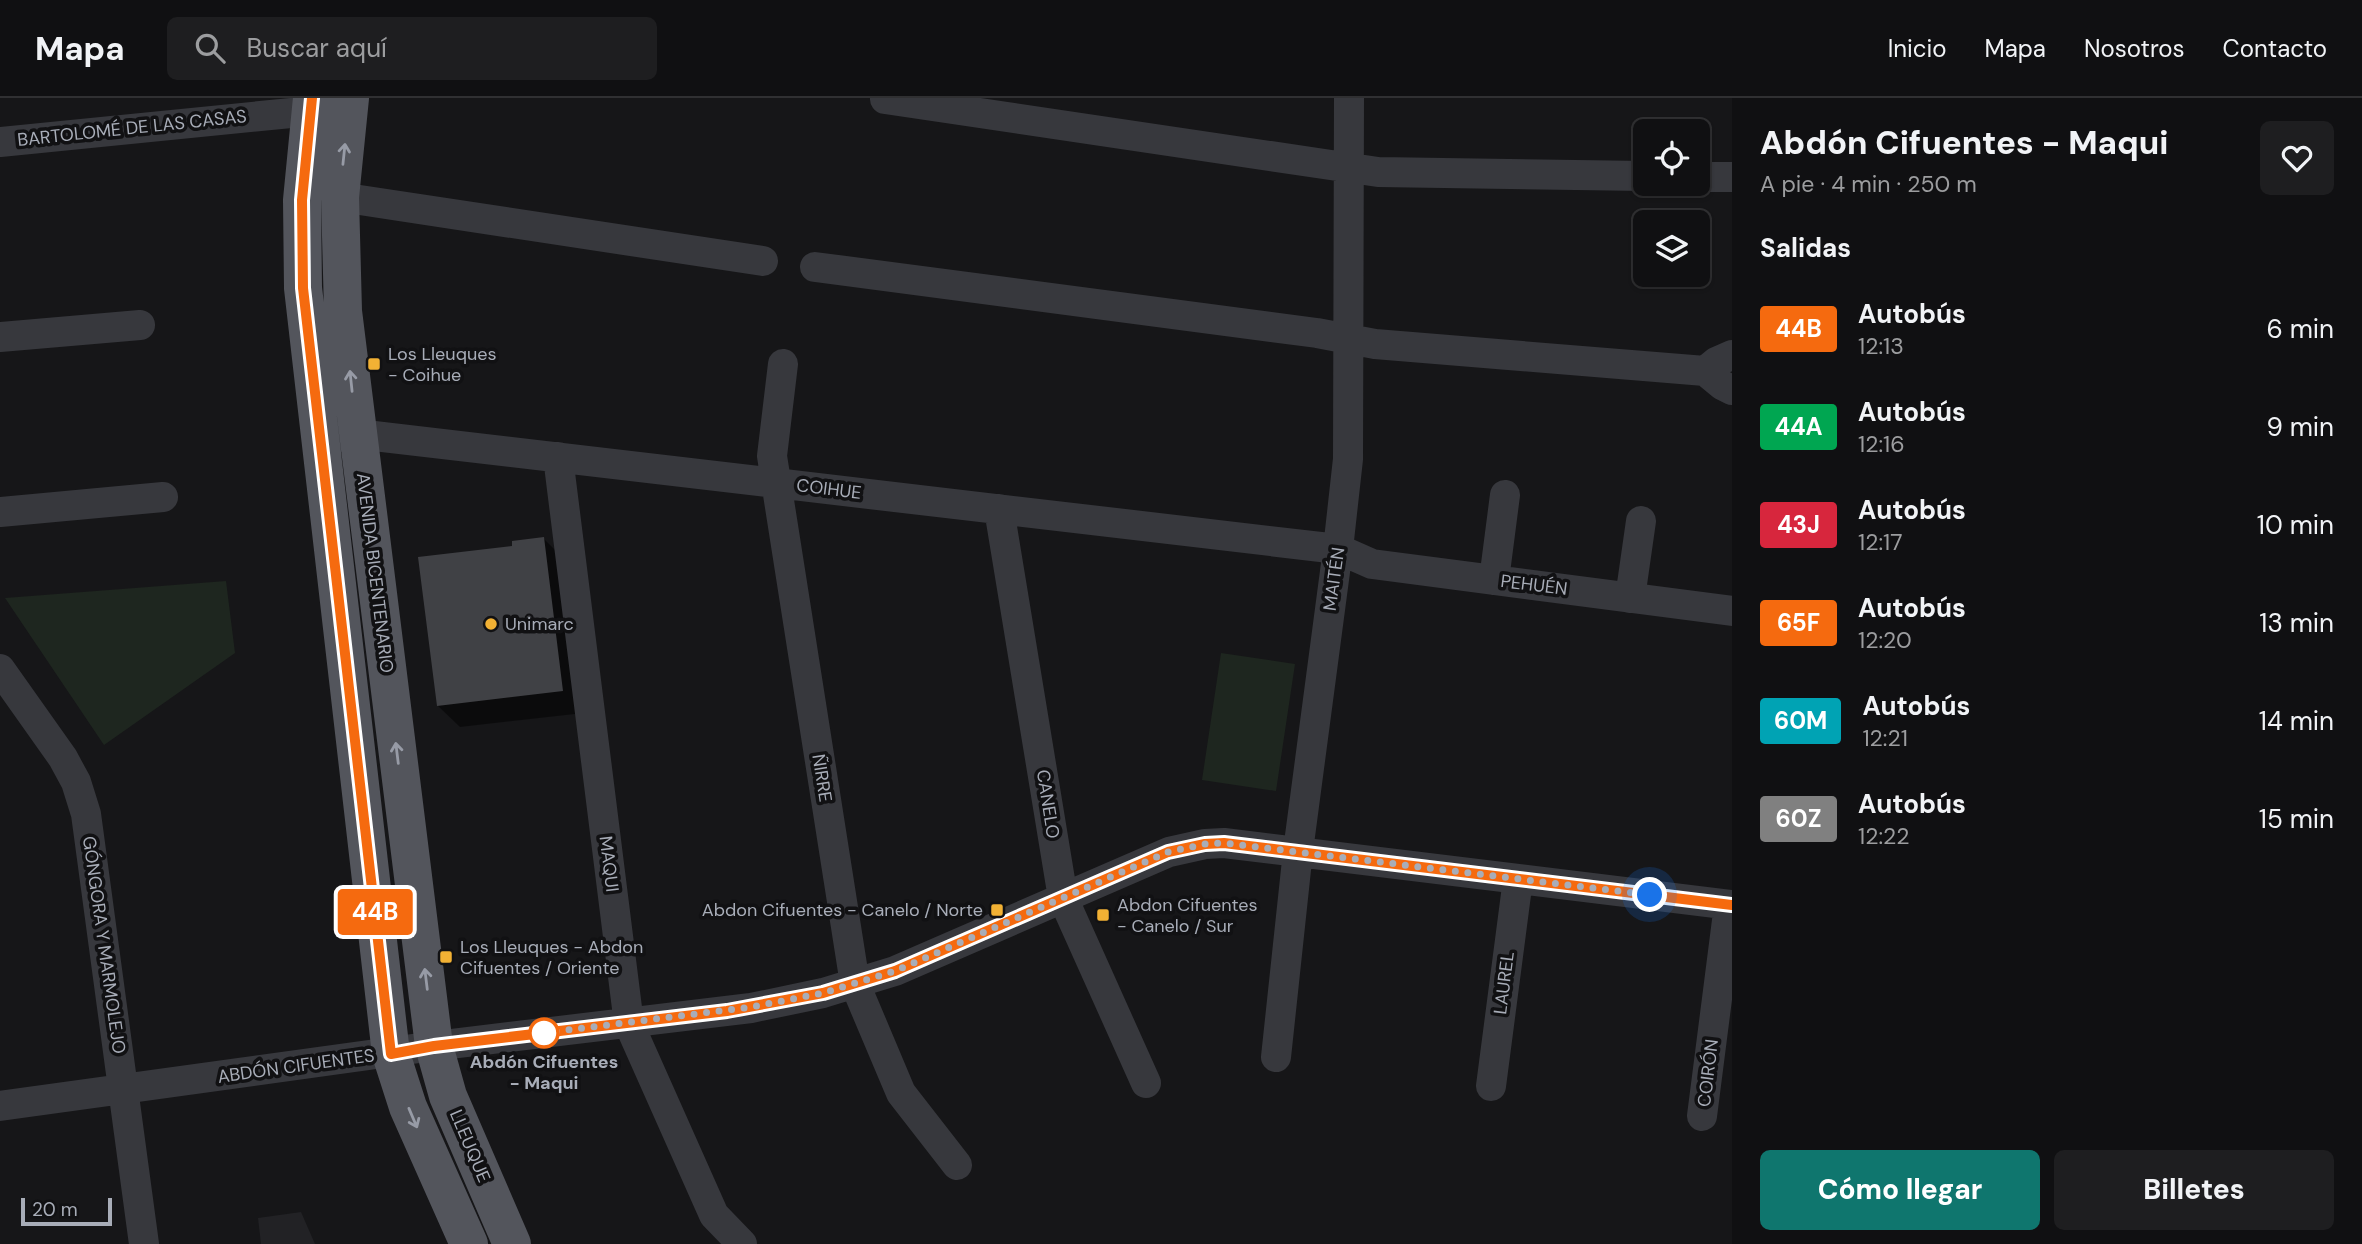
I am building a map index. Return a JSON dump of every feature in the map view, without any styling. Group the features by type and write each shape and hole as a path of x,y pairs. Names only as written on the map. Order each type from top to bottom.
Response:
{"main road":[{"path":"312,104 302,200 303,288 391,1054 408,1107 469,1244"},
{"name":"AVENIDA BICENTENARIO","path":"349,105 340,197 342,286 357,434 434,1046"},
{"name":"LLEUQUE","path":"434,1046 448,1096 512,1244"}],"street":[{"name":"MAITÉN","path":"1276,1057 1298,851 1348,459 1349,98"},
{"path":"885,99 1378,172 1633,176"},
{"name":"BARTOLOMÉ DE LAS CASAS","path":"0,142 312,104 349,105"},
{"path":"1710,177 1732,177"},
{"path":"340,197 763,261"},
{"path":"815,267 1317,333 1376,344 1705,371 1732,390"},
{"path":"0,337 140,325"},
{"path":"1705,371 1716,362 1732,355"},
{"name":"ÑIRRE","path":"783,364 772,456 855,984 901,1093 957,1165"},
{"name":"COIHUE","path":"320,439 357,434 1338,549"},
{"name":"MAQUI","path":"558,457 629,1024 714,1215 742,1244"},
{"path":"1494,580 1505,495"},
{"path":"0,512 163,497"},
{"name":"CANELO","path":"999,509 1063,898 1146,1083"},
{"path":"1630,598 1641,521"},
{"name":"PEHUÉN","path":"1338,549 1372,564 1732,611"},
{"name":"GÓNGORA Y MARMOLEJO","path":"4,692 63,758 76,782 86,814 144,1244"},
{"name":"ABDÓN CIFUENTES","path":"0,1107 434,1046 629,1024 751,1007 823,993 895,971 1168,852 1187,847 1224,843 1731,905"},
{"name":"LAUREL","path":"1490,1086 1518,879"},
{"name":"COIRÓN","path":"1702,1116 1731,905"}],"shaded area":[{"path":"226,581 235,653 104,745 5,598"},
{"path":"1221,653 1295,664 1276,791 1202,780"},
{"path":"301,1212 315,1244 261,1244 258,1218"}],"building":[{"name":"Unimarc","path":"544,537 563,691 437,706 418,557 512,546 512,541"}],"bus line":[{"name":"44B","path":"312,98 302,200 303,288 391,1054 434,1046 751,1007 823,993 895,971 1168,852 1205,844 1224,843 1298,851 1732,905"}],"place":[{"name":"Los Lleuques - Coihue","path":"374,364"},
{"name":"Unimarc","path":"491,624"},
{"name":"Abdon Cifuentes - Canelo / Norte","path":"997,910"},
{"name":"Abdon Cifuentes - Canelo / Sur","path":"1103,915"},
{"name":"Los Lleuques - Abdon Cifuentes / Oriente","path":"446,957"},
{"name":"Abdón Cifuentes - Maqui","path":"544,1033"}],"route":[{"path":"544,1033 751,1007 855,984 895,971 1168,852 1205,844 1224,843 1298,851 1650,895"}]}
